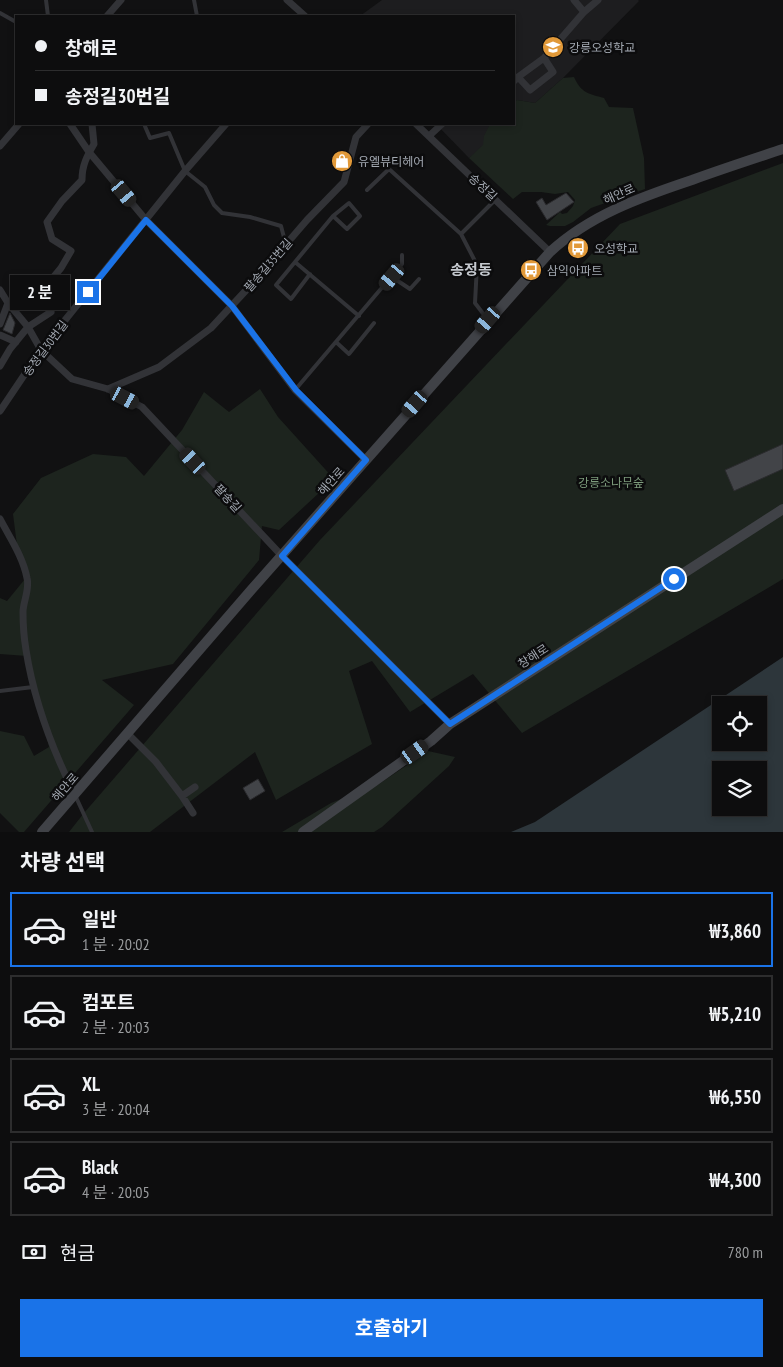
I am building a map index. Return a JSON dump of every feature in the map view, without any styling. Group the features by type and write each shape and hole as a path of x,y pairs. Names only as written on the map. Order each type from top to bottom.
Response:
{"street":[{"path":"109,15 120,0"},
{"path":"287,0 304,15"},
{"path":"574,0 584,12"},
{"path":"544,58 553,72 530,90 516,79 544,58 584,12 598,0"},
{"path":"0,146 18,125"},
{"path":"71,125 89,152 146,220 232,306 296,390 366,460"},
{"path":"0,366 28,327 51,312 41,301 47,285 61,268 71,251 52,239 47,222 62,201 82,180 82,169 94,144 92,125"},
{"name":"송정길30번길","path":"0,411 42,350 185,171 225,125"},
{"name":"팔송길35번길","path":"108,388 159,367 211,328 344,182 356,137 367,125"},
{"name":"송정길","path":"417,125 550,252"},
{"path":"429,136 441,125"},
{"name":"해안로","path":"42,832 488,320 550,252 577,229 621,206 666,188 783,149"},
{"name":"팔송길","path":"0,290 28,327 42,350 72,379 108,388 142,407 282,556 450,724"},
{"path":"0,324 8,303"},
{"path":"0,334 16,342"},
{"name":"창해로","path":"303,832 431,741 450,724 752,528 783,510"},
{"path":"0,519 15,546 28,580 23,611 26,649 34,686 48,735 75,795"},
{"path":"128,734 156,762 193,813"},
{"path":"182,796 195,787"}],"lane":[{"path":"46,0 48,15"},
{"path":"194,0 197,15"},
{"path":"0,13 15,21"},
{"path":"144,125 150,138 169,133 185,171 205,187 214,205 222,213 250,217 281,226 286,245"},
{"path":"367,190 389,168 461,234 477,265 475,303 488,320"},
{"path":"461,234 496,199"},
{"path":"310,274 291,299 276,285 333,216 350,203 360,216 347,229 333,216"},
{"path":"296,390 392,277 402,264 402,256"},
{"path":"295,262 359,316"},
{"path":"392,277 410,289 419,279"},
{"path":"336,342 349,354 374,323"},
{"path":"0,691 34,686"},
{"path":"75,795 92,832"}],"shaded area":[{"name":"강릉오성학교","path":"382,0 639,1 563,78 535,103 515,101 515,15 361,15"},
{"path":"437,125 490,125 483,148 469,158"},
{"path":"783,657 783,832 511,832 535,822 712,704 712,751 767,751 767,696 724,696"}],"green space":[{"path":"574,77 583,90 604,98 609,107 633,108 644,158 645,189 591,208 565,226 550,226 546,225 560,212 562,214 567,213 573,206 575,200 568,192 555,194 522,192 513,199 469,158 483,145 484,136 490,125 515,125 515,101 535,103 563,78"},
{"name":"강릉소나무숲","path":"783,163 783,579 522,733 473,674 410,712 372,661 349,671 372,744 276,800 255,752 150,832 69,832 320,540 620,224"},
{"path":"260,389 278,417 334,479 279,530 262,526 259,560 173,664 102,680 134,705 24,832 19,832 0,813 0,731 24,736 34,756 49,747 27,656 0,654 0,598 7,601 25,579 18,553 13,514 41,478 93,454 126,457 144,476 182,430 204,392 229,412"},
{"path":"428,751 455,757 449,766 382,827 374,832 282,832 331,803 379,784"}],"building":[{"path":"566,193 574,202 547,220 536,202 542,198 546,205"},
{"path":"10,313 15,323 12,334 3,330"},
{"path":"783,444 783,469 734,491 725,470"},
{"path":"258,779 265,791 250,800 243,788"}],"place":[{"name":"강릉오성학교","path":"553,47"},
{"name":"유엘뷰티헤어","path":"342,161"},
{"name":"오성학교","path":"578,248"},
{"name":"삼익아파트","path":"531,270"}],"district":[{"name":"송정동","path":"471,269"}],"route":[{"path":"88,292 146,220 232,306 296,390 366,460 282,556 450,724 674,579"}]}
